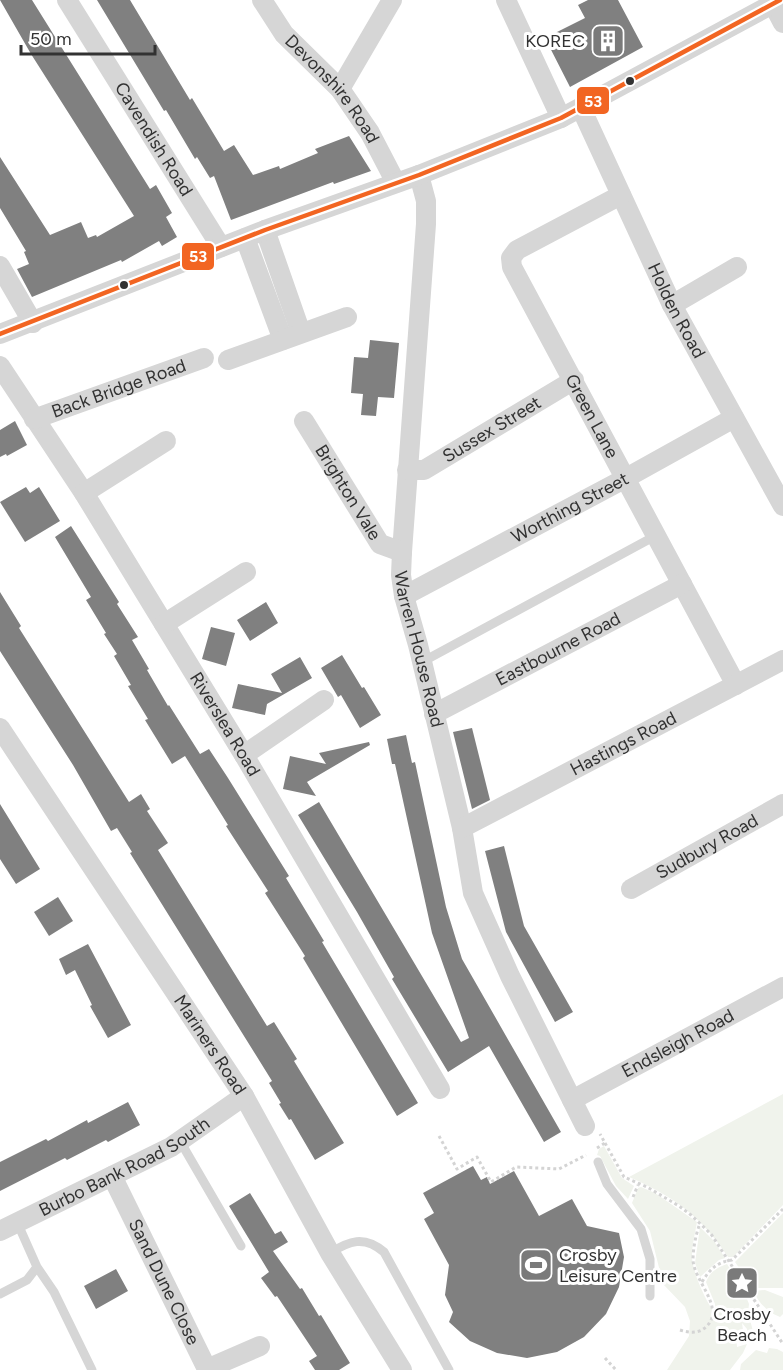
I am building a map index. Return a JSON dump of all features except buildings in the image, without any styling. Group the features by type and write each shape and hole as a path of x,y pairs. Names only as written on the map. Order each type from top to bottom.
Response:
{"street":[{"name":"Cavendish Road","path":"67,0 221,247"},
{"name":"Devonshire Road","path":"262,0 284,34 340,89 370,133 396,183"},
{"path":"340,89 392,0"},
{"path":"506,0 561,118"},
{"path":"0,334 265,230 419,175 561,118 776,2 783,23"},
{"name":"Holden Road","path":"581,108 672,305 783,506"},
{"name":"Warren House Road","path":"419,175 426,201 426,224 414,313 401,575 404,596 462,828 472,893 510,976 585,1126"},
{"name":"Green Lane","path":"621,195 517,250 511,258 513,267 736,685"},
{"path":"265,230 292,336"},
{"path":"245,238 292,336"},
{"path":"0,266 33,322"},
{"path":"672,305 737,267"},
{"path":"228,360 347,317"},
{"name":"Back Bridge Road","path":"34,419 204,358"},
{"name":"Riverslea Road","path":"0,366 84,493 244,755 440,1089"},
{"name":"Sussex Street","path":"407,470 424,470 574,380"},
{"name":"Worthing Street","path":"404,596 734,418"},
{"name":"Brighton Vale","path":"304,421 380,544 402,552"},
{"path":"84,493 166,441"},
{"path":"164,624 246,572"},
{"name":"Eastbourne Road","path":"434,714 682,584"},
{"name":"Hastings Road","path":"462,828 783,660"},
{"path":"244,755 324,700"},
{"name":"Mariners Road","path":"0,728 244,1096 330,1253 402,1370"},
{"name":"Sudbury Road","path":"631,889 783,804"},
{"name":"Endsleigh Road","path":"572,1100 783,987"},
{"name":"Burbo Bank Road South","path":"9,1226 180,1141 244,1096"},
{"name":"Sand Dune Close","path":"112,1176 207,1370 260,1346"}],"lane":[{"path":"422,662 657,535"},
{"path":"180,1141 240,1246"},
{"path":"598,1162 607,1184 642,1229 650,1259 650,1296"},
{"path":"9,1226 54,1292 92,1370"},
{"path":"330,1253 350,1241 372,1244 384,1252 449,1370"},
{"path":"0,1294 27,1280 38,1267"}],"path":[{"path":"440,1136 457,1169 477,1157 491,1182 516,1167 560,1170 593,1151"},
{"path":"606,1143 624,1177 658,1193 700,1222 711,1234 783,1344"},
{"path":"702,1282 708,1273 721,1262 732,1260 783,1209"},
{"path":"680,1330 697,1332 705,1329 712,1318 712,1307 693,1260 700,1222"},
{"path":"605,1358 616,1370"}],"shaded area":[{"path":"783,1094 783,1205 733,1257 728,1257 707,1230 685,1209 659,1192 629,1177"},
{"path":"604,1146 622,1178 634,1186 628,1199 616,1186 600,1156 597,1155 599,1149"},
{"path":"641,1187 655,1193 697,1222 692,1248 694,1270 700,1287 716,1315 715,1304 706,1282 712,1273 727,1264 743,1289 749,1304 748,1312 754,1344 749,1341 747,1329 742,1323 744,1337 741,1342 736,1335 737,1347 747,1344 730,1370 667,1370 689,1336 690,1321 685,1307 663,1284 650,1231 632,1203 638,1188"},
{"path":"783,1213 783,1288 753,1288 735,1262"},
{"path":"700,1227 714,1241 725,1258 719,1260 700,1277 695,1263"},
{"path":"765,1290 783,1297 783,1314 780,1317 764,1307 753,1291"},
{"path":"769,1348 783,1352 783,1370 740,1370 741,1364 756,1350 767,1353"}],"transit line":[{"name":"53","path":"0,334 265,230 419,175 561,118 780,0"}],"place":[{"name":"KOREC","path":"608,41"},
{"name":"Crosby Leisure Centre","path":"536,1265"},
{"name":"Crosby Beach","path":"742,1283"}]}
